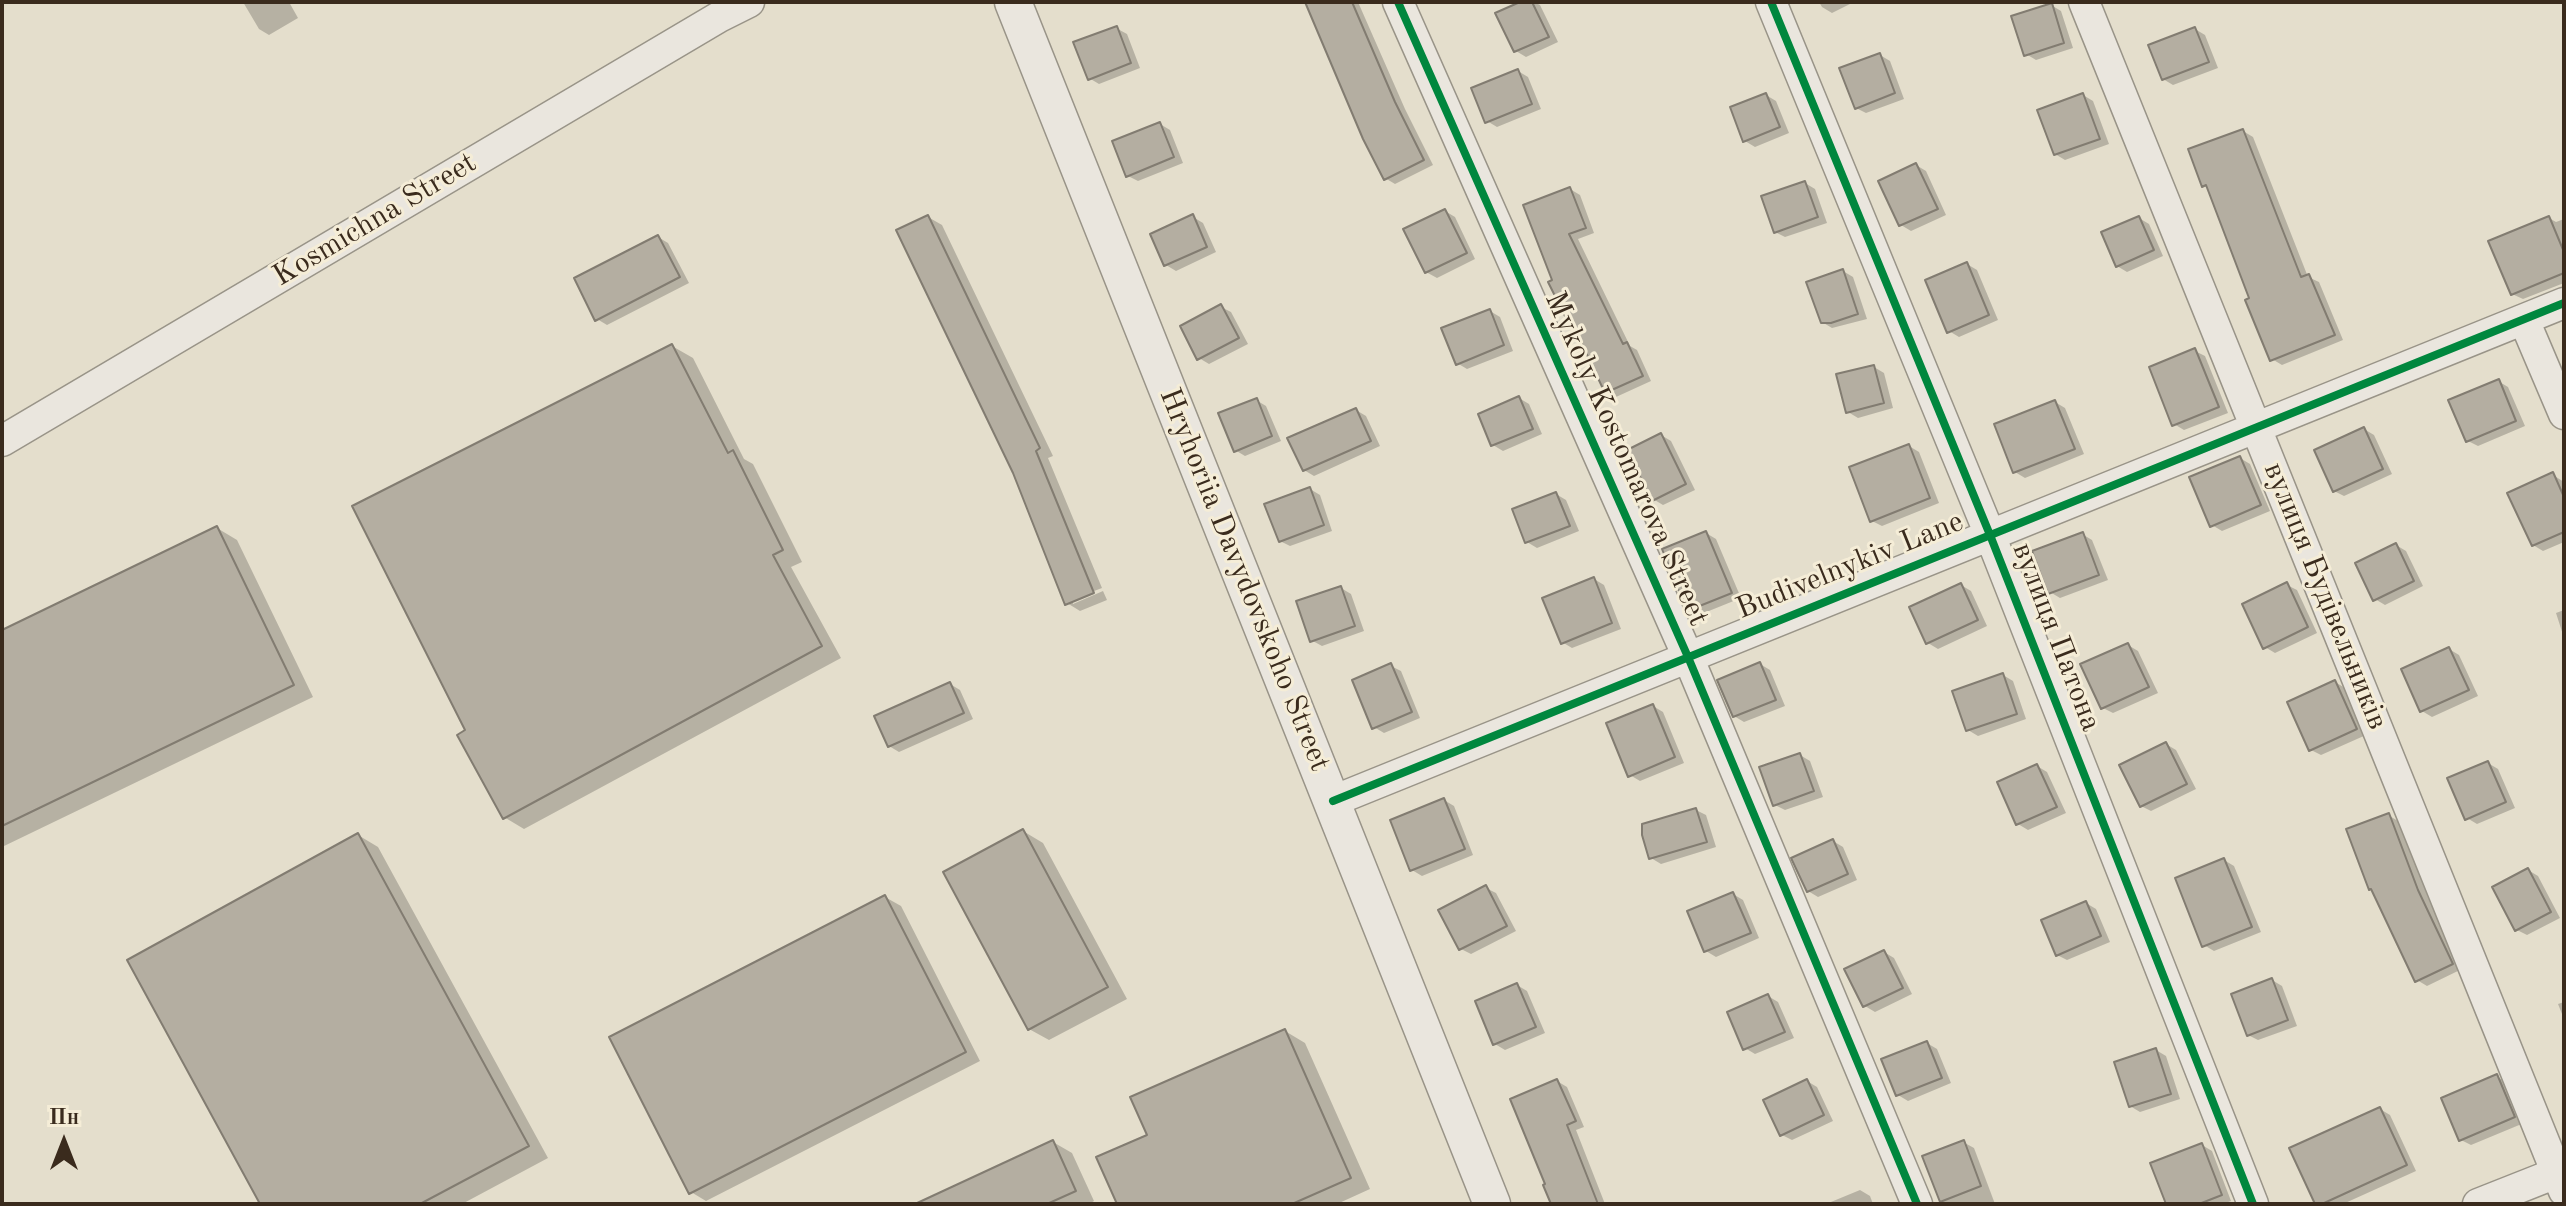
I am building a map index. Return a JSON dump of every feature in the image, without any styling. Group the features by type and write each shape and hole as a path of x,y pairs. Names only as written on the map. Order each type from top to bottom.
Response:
{"street":[{"name":"Kosmichna Street","path":"2,441 726,10 749,2"},
{"name":"Hryhoriia Davydovskoho Street","path":"1013,2 1492,1204"},
{"name":"Mykoly Kostomarova Street","path":"1398,2 1688,657 1917,1204"},
{"name":"вулиця Патона","path":"1771,2 1990,535 2253,1204"},
{"name":"вулиця Будівельників","path":"2084,2 2562,1178"},
{"name":"Budivelnykiv Lane","path":"1333,801 2564,303"},
{"path":"2524,320 2564,414"},
{"path":"2478,1204 2562,1178"}],"building":[{"path":"1305,2 1352,2 1424,160 1384,180 1363,139"},
{"path":"1520,2 1532,2 1549,37 1514,52 1495,13"},
{"path":"2052,3 2064,43 2024,56 2011,16"},
{"path":"1117,26 1131,63 1088,80 1073,42"},
{"path":"2195,27 2209,62 2162,80 2148,45"},
{"path":"1880,53 1895,93 1855,109 1839,68"},
{"path":"1518,69 1532,104 1485,123 1471,88"},
{"path":"1766,93 1780,127 1743,142 1730,107"},
{"path":"2083,93 2100,139 2054,155 2037,110"},
{"path":"1160,122 1174,157 1126,177 1112,141"},
{"path":"2243,129 2301,277 2309,274 2335,335 2270,361 2245,300 2249,298 2206,185 2202,187 2188,149"},
{"path":"1916,163 1938,209 1899,226 1878,181"},
{"path":"1805,181 1818,217 1774,233 1761,196"},
{"path":"1570,187 1586,228 1569,234 1623,344 1627,342 1643,376 1605,393 1572,323 1569,324 1548,282 1552,280 1523,205"},
{"path":"1445,209 1467,253 1425,273 1403,229"},
{"path":"1193,214 1207,247 1164,266 1150,234"},
{"path":"928,215 1040,448 1036,451 1094,593 1065,605 1013,473 896,230"},
{"path":"2139,216 2154,250 2116,267 2101,232"},
{"path":"2549,216 2564,252 2564,273 2511,295 2488,241"},
{"path":"658,235 680,277 595,321 574,278"},
{"path":"1967,262 1989,315 1947,333 1925,280"},
{"path":"1843,269 1858,314 1821,323 1806,282"},
{"path":"1221,304 1239,338 1197,360 1180,326"},
{"path":"1490,309 1504,345 1456,365 1441,328"},
{"path":"672,344 728,453 733,450 783,550 773,555 822,646 503,819 457,735 465,730 352,506"},
{"path":"2195,348 2219,407 2172,426 2149,367"},
{"path":"1874,365 1884,403 1846,413 1836,374"},
{"path":"2499,379 2516,421 2466,442 2448,400"},
{"path":"1519,396 1533,429 1491,446 1478,414"},
{"path":"1257,398 1272,436 1234,452 1218,413"},
{"path":"2055,400 2075,449 2013,473 1994,424"},
{"path":"1356,408 1371,441 1303,471 1287,438"},
{"path":"2364,427 2383,469 2333,492 2314,450"},
{"path":"1661,433 1686,484 1652,501 1627,450"},
{"path":"1909,444 1930,498 1870,522 1849,467"},
{"path":"2240,456 2261,505 2210,527 2189,477"},
{"path":"2553,472 2564,497 2564,532 2532,546 2507,493"},
{"path":"1310,487 1324,525 1279,542 1264,504"},
{"path":"1556,492 1570,526 1525,543 1512,509"},
{"path":"217,526 294,685 2,826 2,630"},
{"path":"1706,531 1732,593 1687,611 1662,549"},
{"path":"2083,532 2099,575 2048,594 2032,551"},
{"path":"2396,543 2414,581 2373,601 2355,563"},
{"path":"1594,577 1612,623 1561,644 1542,598"},
{"path":"2287,582 2308,627 2263,649 2242,604"},
{"path":"1961,583 1978,620 1926,644 1909,607"},
{"path":"1341,586 1355,626 1310,642 1296,601"},
{"path":"2128,643 2149,687 2101,709 2080,664"},
{"path":"2449,647 2469,690 2420,712 2401,669"},
{"path":"1760,662 1776,700 1733,717 1717,680"},
{"path":"1391,663 1412,712 1372,729 1352,680"},
{"path":"2003,673 2017,714 1966,731 1952,691"},
{"path":"2335,680 2357,729 2309,751 2287,702"},
{"path":"950,682 964,713 888,747 874,716"},
{"path":"1653,704 1675,757 1628,777 1606,723"},
{"path":"2166,742 2187,784 2140,807 2119,765"},
{"path":"1800,753 1814,791 1773,806 1759,767"},
{"path":"2488,761 2506,802 2465,820 2447,778"},
{"path":"2037,764 2057,807 2016,825 1997,782"},
{"path":"1444,798 1465,849 1410,871 1390,820"},
{"path":"1696,808 1707,842 1649,859 1642,824"},
{"path":"2389,813 2418,890 2453,964 2415,982 2369,890 2346,829"},
{"path":"1023,829 1108,987 1028,1030 943,872"},
{"path":"358,833 529,1146 420,1204 260,1204 127,960"},
{"path":"1833,839 1848,874 1807,892 1791,858"},
{"path":"2224,858 2252,927 2202,947 2175,878"},
{"path":"2528,868 2551,912 2515,931 2492,887"},
{"path":"1486,885 1507,926 1459,950 1438,910"},
{"path":"1733,892 1751,933 1704,952 1687,911"},
{"path":"885,895 966,1052 689,1194 609,1037"},
{"path":"2086,901 2101,936 2056,956 2041,920"},
{"path":"1884,950 1903,988 1863,1007 1844,969"},
{"path":"2272,978 2288,1020 2247,1036 2231,994"},
{"path":"1517,983 1536,1027 1493,1045 1475,1001"},
{"path":"1768,994 1785,1032 1743,1050 1727,1012"},
{"path":"1285,1029 1351,1178 1292,1204 1117,1204 1096,1157 1147,1135 1130,1097"},
{"path":"1927,1041 1942,1078 1896,1096 1881,1059"},
{"path":"2156,1048 2171,1094 2129,1107 2114,1062"},
{"path":"2497,1074 2515,1117 2459,1141 2441,1098"},
{"path":"1557,1079 1576,1121 1567,1125 1598,1204 1551,1204 1510,1099"},
{"path":"1807,1079 1824,1115 1780,1136 1763,1100"},
{"path":"2380,1107 2407,1165 2322,1204 2315,1204 2289,1148"},
{"path":"1053,1140 1076,1191 1047,1204 915,1204"},
{"path":"1964,1140 1981,1186 1940,1202 1922,1156"},
{"path":"2202,1143 2222,1195 2199,1204 2166,1204 2150,1163"}],"cycle path":[{"path":"1398,2 1688,657 1917,1204"},
{"path":"1771,2 1990,535 2253,1204"},
{"path":"1333,801 2564,303"}]}
